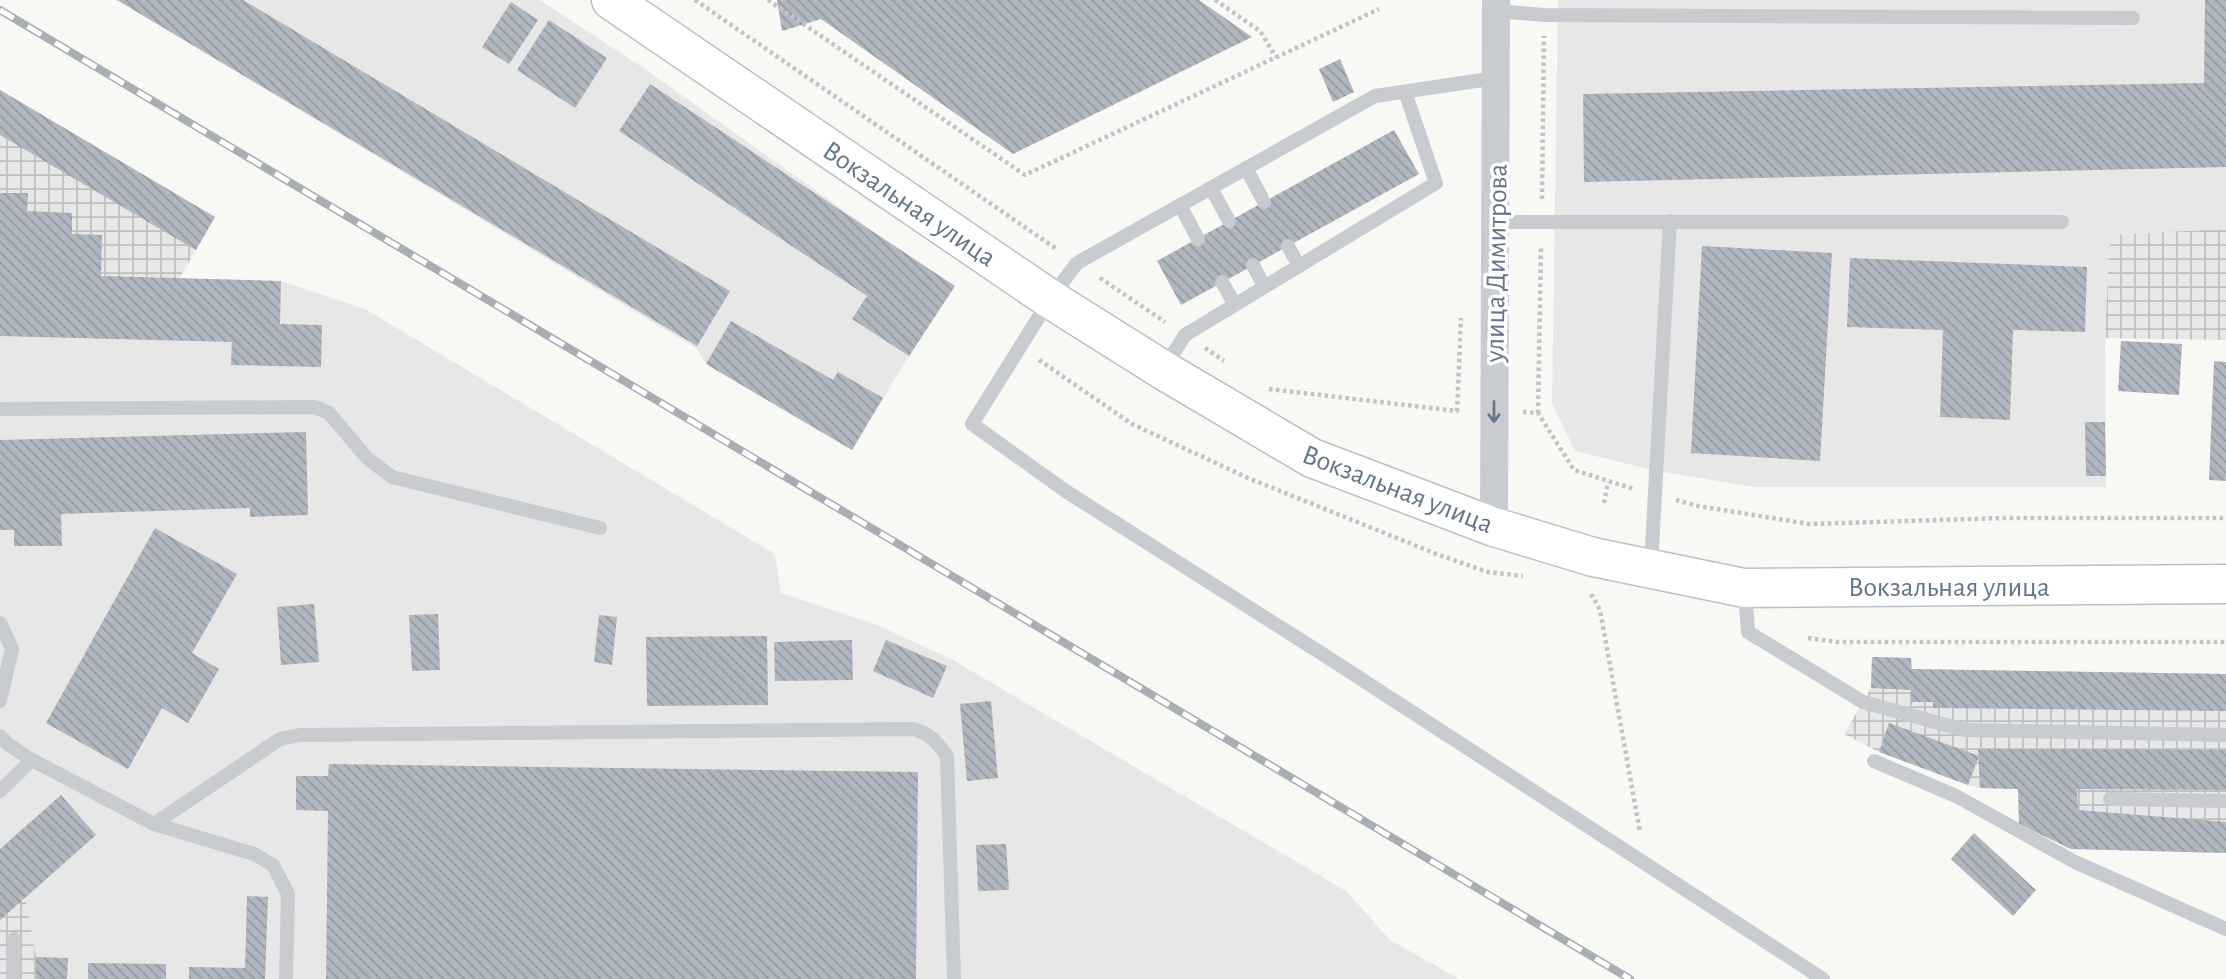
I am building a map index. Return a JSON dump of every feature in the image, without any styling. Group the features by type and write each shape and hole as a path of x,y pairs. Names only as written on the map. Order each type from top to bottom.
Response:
{"street":[{"name":"Вокзальная улица","path":"611,0 1050,299 1163,370 1312,458 1494,527 1593,557 1745,588 2226,584"},
{"name":"улица Димитрова","path":"1494,527 1496,6"}],"lane":[{"path":"1496,6 1551,15 2133,18"},
{"path":"1496,78 1375,96 1077,263 1050,299 972,424 1067,492 1321,653 1697,900 1823,979"},
{"path":"1163,370 1185,335 1436,183 1405,92"},
{"path":"1246,168 1264,202"},
{"path":"1211,188 1229,221"},
{"path":"1180,205 1198,239"},
{"path":"1651,570 1670,221"},
{"path":"1496,222 2062,222"},
{"path":"1288,246 1299,265"},
{"path":"1253,265 1264,286"},
{"path":"1222,282 1235,305"},
{"path":"0,409 315,407 329,413 367,458 393,477 600,528"},
{"path":"1745,588 1748,632 1863,702 1964,730 2226,735"},
{"path":"0,623 12,649 0,701"},
{"path":"154,824 280,739 300,735 912,729 924,732 937,742 947,756 954,979"},
{"path":"0,736 32,760 154,824 254,854 274,865 288,894 286,979"},
{"path":"0,792 32,760"},
{"path":"1874,761 1956,796 2076,862 2226,929"},
{"path":"2110,799 2226,801"},
{"path":"13,979 14,939"}],"path":[{"path":"695,0 1231,366"},
{"path":"768,0 1025,175 1380,9"},
{"path":"1215,0 1260,31 1276,57"},
{"path":"1266,389 1457,411"},
{"path":"1522,412 1538,413 1574,470 1698,506 1809,524 2004,518 2226,518"},
{"path":"1604,503 1608,482"},
{"path":"1588,588 1600,610 1646,864"},
{"path":"1838,642 2226,642"}],"shaded area":[{"path":"117,0 540,0 645,69 898,249 955,286 852,450 706,364 697,349"},
{"path":"1558,0 2226,0 2226,229 2110,235 2105,338 2106,487 1754,487 1657,471 1575,451 1552,404"},
{"path":"0,90 215,217 179,279 0,274"},
{"path":"2226,229 2226,340 2105,338 2110,235"},
{"path":"0,274 281,281 365,309 775,554 781,593 877,625 951,659 1346,891 1390,940 1459,979 67,979 36,957 0,920"},
{"path":"1872,657 1911,658 1912,669 2226,674 2226,853 2071,849 2019,824 2018,789 1968,785 1879,752 1844,734 1871,688"},
{"path":"25,897 36,957 68,958 67,979 0,979 0,920"}],"building":[{"path":"117,0 243,0 730,291 697,346"},
{"path":"777,0 1199,0 1252,37 1013,154 821,19 782,31"},
{"path":"2205,0 2226,0 2226,167 1584,182 1583,94 2204,83"},
{"path":"511,2 538,20 509,64 482,47"},
{"path":"549,20 607,58 575,108 517,70"},
{"path":"1340,59 1354,92 1333,102 1319,69"},
{"path":"650,84 955,286 909,356 852,319 867,296 619,131"},
{"path":"0,90 215,217 196,250 0,135"},
{"path":"1394,130 1419,174 1181,305 1157,261"},
{"path":"0,193 28,193 27,211 72,213 72,234 102,235 101,276 281,281 280,324 322,325 321,367 231,365 232,342 0,336"},
{"path":"1702,246 1832,253 1820,461 1691,453"},
{"path":"1850,258 2087,267 2085,332 2013,330 2010,420 1940,417 1943,330 1847,327"},
{"path":"731,321 833,380 838,372 883,398 852,450 706,364"},
{"path":"2121,341 2182,344 2179,395 2118,391"},
{"path":"2214,361 2226,362 2226,481 2209,480"},
{"path":"2085,422 2105,422 2106,476 2086,476"},
{"path":"306,432 308,515 250,517 250,508 61,514 62,546 14,546 14,530 0,530 0,440"},
{"path":"155,528 237,574 192,653 219,669 188,723 162,708 128,769 46,723"},
{"path":"314,604 319,662 281,665 277,607"},
{"path":"438,614 440,670 412,671 409,615"},
{"path":"599,615 617,617 612,665 594,662"},
{"path":"767,636 768,705 647,706 646,637"},
{"path":"852,640 853,680 775,681 774,642"},
{"path":"886,640 947,666 933,698 873,671"},
{"path":"1872,657 1911,658 1911,669 2226,674 2226,711 1933,708 1933,702 1911,702 1911,690 1871,688"},
{"path":"991,701 998,778 967,781 960,704"},
{"path":"1889,723 1979,756 1968,785 1879,752"},
{"path":"1978,749 2226,750 2226,790 2077,789 2078,810 2226,822 2226,853 2071,849 2019,824 2018,789 1980,788"},
{"path":"329,764 918,772 916,979 326,979 328,811 296,810 296,776 328,776"},
{"path":"61,795 96,835 0,920 0,849"},
{"path":"1974,833 2036,890 2013,916 1951,859"},
{"path":"1006,844 1009,890 978,891 976,845"},
{"path":"247,896 268,897 265,979 189,979 189,967 245,968"},
{"path":"36,957 68,958 67,979 36,979"},
{"path":"88,963 166,964 166,979 88,979"}],"railway":[{"path":"0,10 1630,979"}]}
